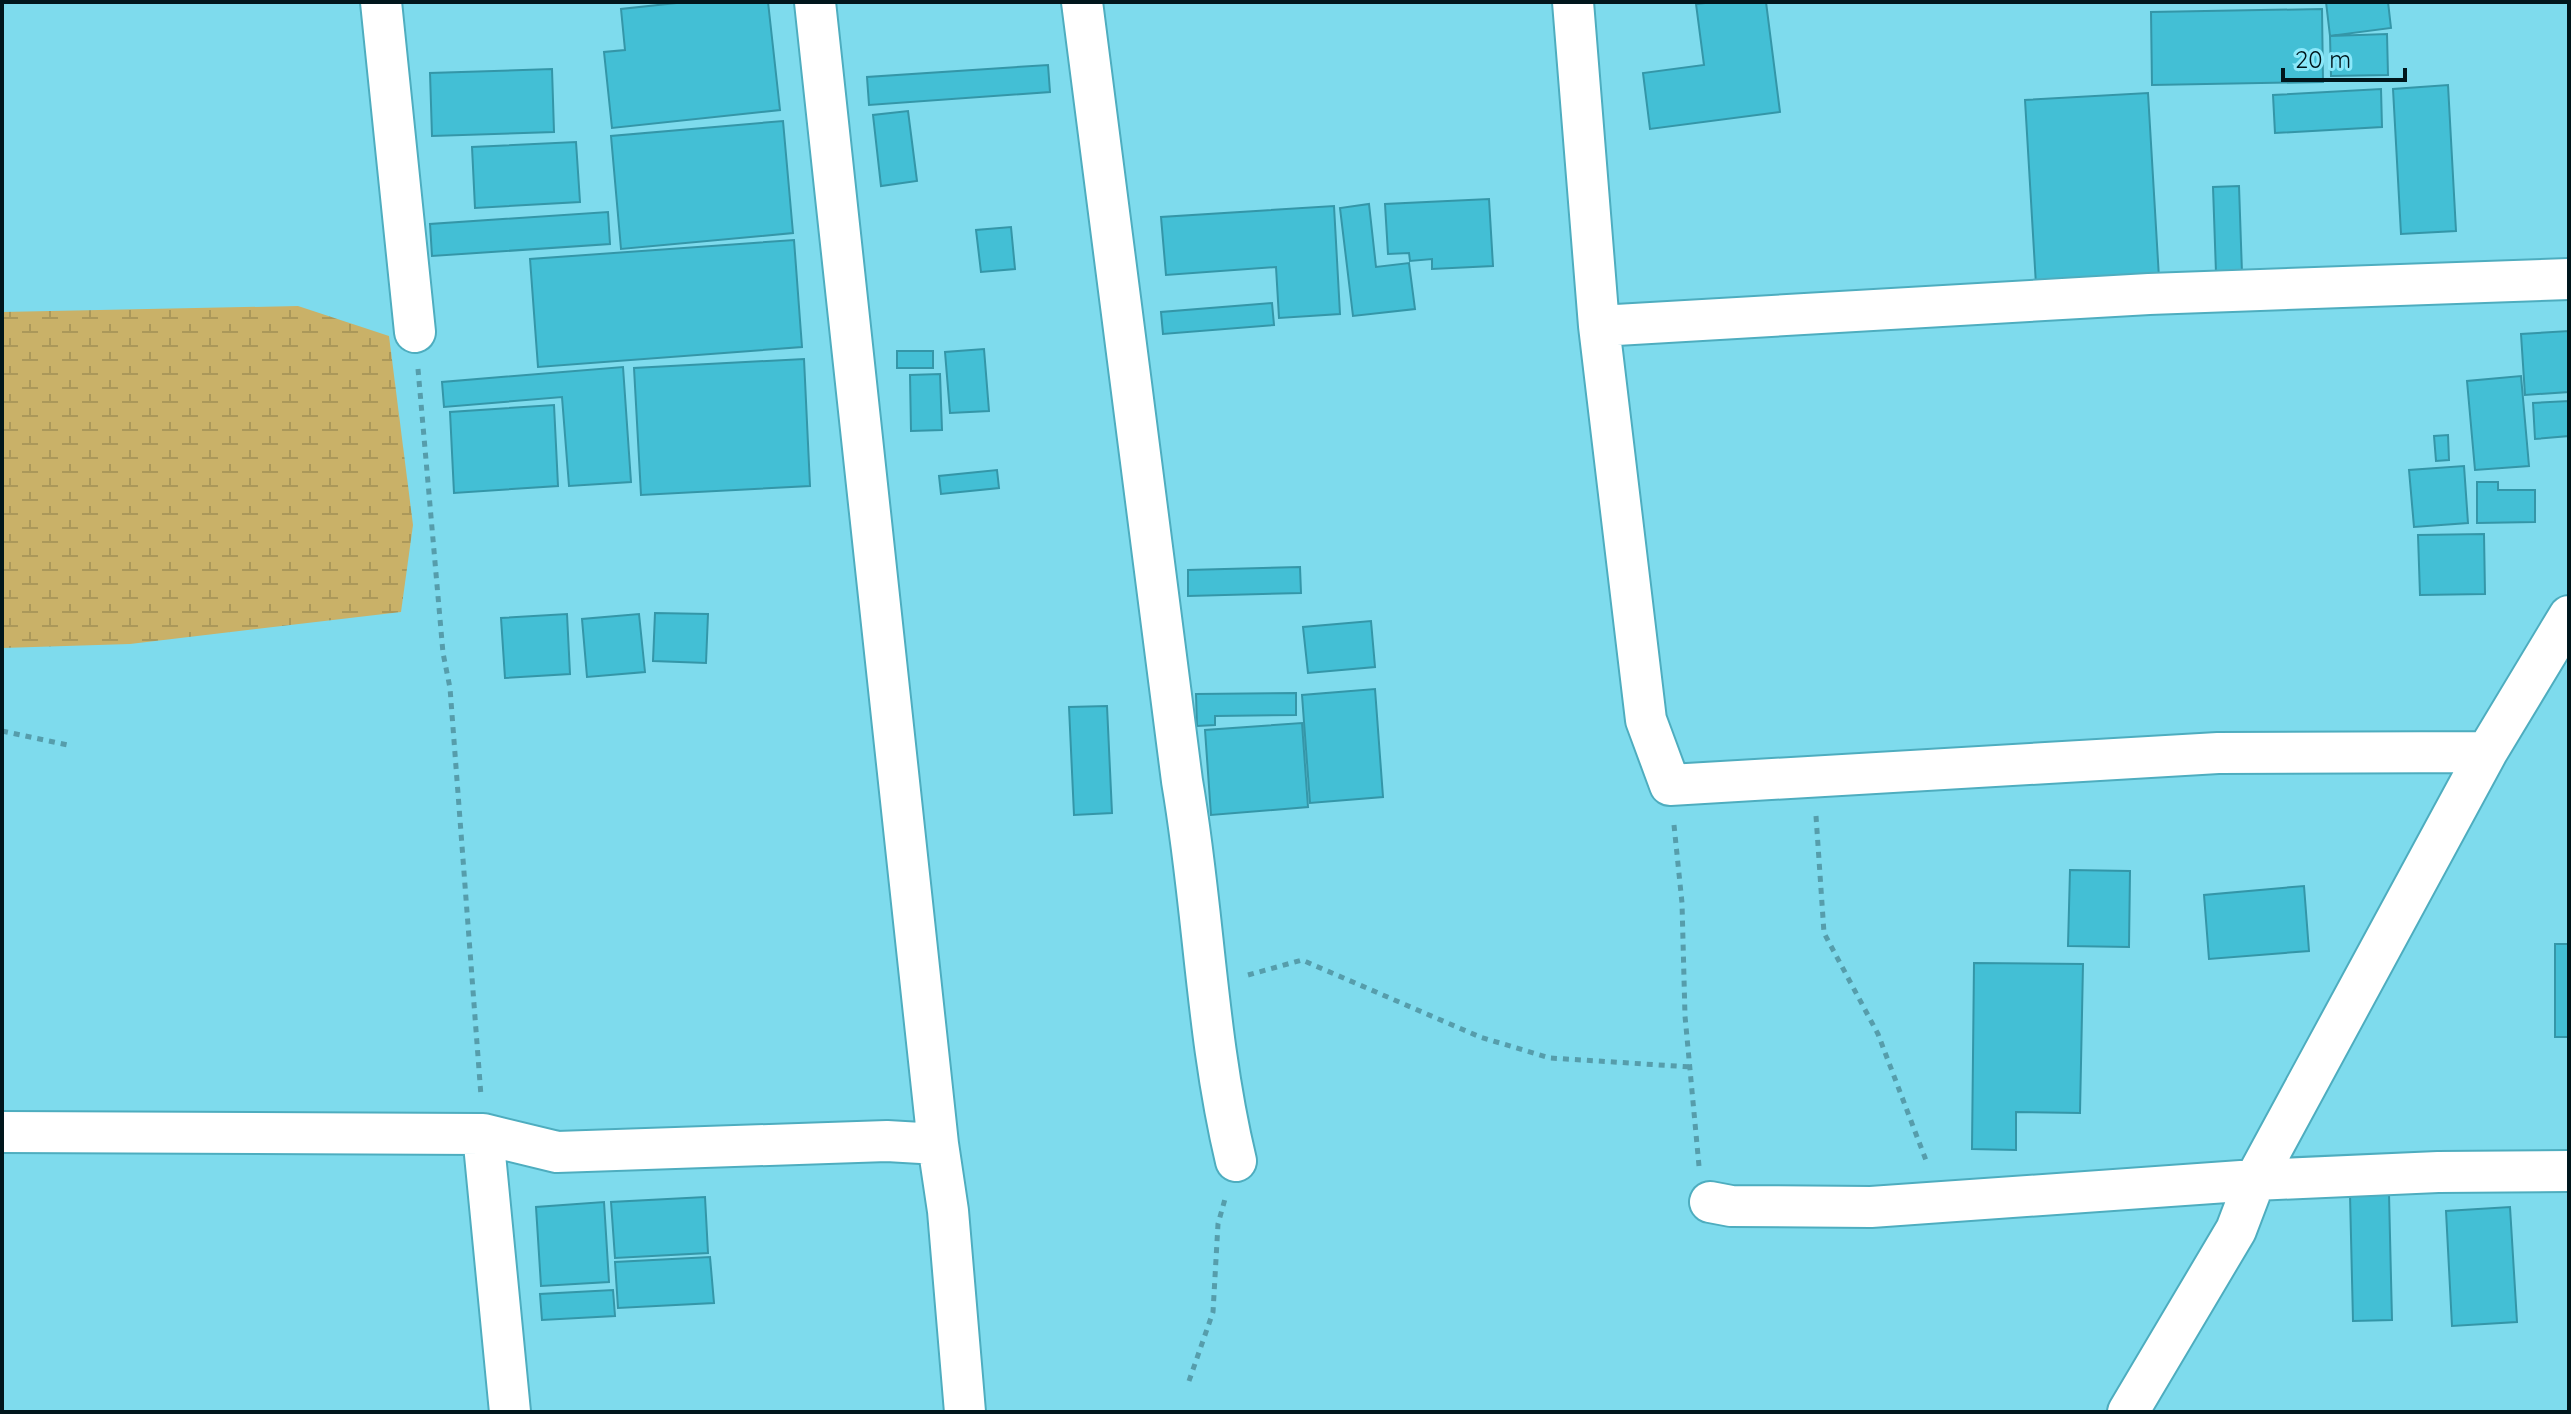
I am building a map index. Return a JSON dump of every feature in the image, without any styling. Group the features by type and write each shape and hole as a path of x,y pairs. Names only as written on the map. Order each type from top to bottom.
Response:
{"street":[{"path":"381,2 415,332"},
{"path":"815,2 938,1144 948,1211 965,1412"},
{"path":"1082,2 1182,781 1195,854 1208,1010 1222,1105 1236,1161"},
{"path":"1573,2 1599,326 1646,720 1670,785 2218,753 2487,752"},
{"path":"1599,326 2149,294 2569,279"},
{"path":"2128,1412 2236,1230 2255,1180 2487,752 2551,681 2569,616"},
{"path":"2,1132 483,1134 557,1152 887,1141 938,1144"},
{"path":"483,1134 510,1412"},
{"path":"1710,1202 1731,1206 1871,1207 2255,1180 2569,1171"}],"path":[{"path":"415,332 462,820 483,1134"},
{"path":"2,731 68,745"},
{"path":"1819,775 1815,833 1824,933 1878,1034 1942,1200"},
{"path":"1670,785 1682,903 1685,1016 1692,1067 1700,1188 1710,1202"},
{"path":"1208,1010 1251,972 1302,960 1399,999 1480,1037 1550,1058 1692,1067"},
{"path":"1189,1381 1213,1312 1218,1224"}],"green space":[{"path":"298,306 389,336 413,525 401,612 130,644 2,648 2,312"}],"building":[{"path":"686,2 768,2 780,110 612,128 604,52 625,50 621,9"},
{"path":"1766,2 1780,112 1650,129 1643,73 1704,65 1696,4"},
{"path":"2326,2 2388,2 2391,28 2330,36"},
{"path":"2322,9 2323,82 2152,85 2151,12"},
{"path":"2387,34 2388,75 2331,76 2330,36"},
{"path":"1048,65 1050,92 869,105 867,77"},
{"path":"552,69 554,132 432,136 430,73"},
{"path":"2448,85 2456,231 2401,234 2393,89"},
{"path":"2381,89 2382,127 2275,133 2273,95"},
{"path":"2148,93 2159,278 2036,285 2025,100"},
{"path":"908,111 917,181 881,186 873,115"},
{"path":"783,121 793,233 621,249 611,136"},
{"path":"576,142 580,202 475,208 472,147"},
{"path":"2239,186 2242,273 2216,273 2213,187"},
{"path":"1489,199 1493,266 1432,269 1432,259 1410,261 1409,253 1388,254 1385,204"},
{"path":"1369,204 1376,267 1409,263 1415,309 1353,316 1340,208"},
{"path":"1334,206 1340,314 1279,318 1276,267 1166,275 1161,217"},
{"path":"608,212 610,244 432,256 430,224"},
{"path":"1011,227 1015,269 981,272 976,230"},
{"path":"794,240 802,347 538,367 530,259"},
{"path":"1272,303 1274,325 1163,334 1161,312"},
{"path":"2569,331 2569,392 2525,395 2521,334"},
{"path":"984,349 989,411 950,413 945,352"},
{"path":"897,351 933,351 933,368 897,368"},
{"path":"804,359 810,486 641,495 634,368"},
{"path":"623,367 631,482 569,486 562,397 444,407 442,382"},
{"path":"940,374 942,430 911,431 910,375"},
{"path":"2521,376 2529,466 2475,470 2467,381"},
{"path":"2569,401 2569,436 2535,439 2533,403"},
{"path":"554,405 558,486 454,493 450,412"},
{"path":"2448,435 2449,460 2436,461 2434,436"},
{"path":"2464,466 2468,523 2414,527 2409,470"},
{"path":"997,470 999,488 941,494 939,476"},
{"path":"2477,482 2498,482 2498,490 2535,490 2535,522 2477,523"},
{"path":"2484,534 2485,594 2420,595 2418,535"},
{"path":"1300,567 1301,593 1188,596 1188,570"},
{"path":"655,613 708,614 706,663 653,661"},
{"path":"567,614 570,674 505,678 501,618"},
{"path":"639,614 645,672 587,677 582,619"},
{"path":"1371,621 1375,667 1308,673 1303,627"},
{"path":"1375,689 1383,797 1310,803 1302,695"},
{"path":"1296,693 1296,715 1215,716 1215,725 1197,726 1196,694"},
{"path":"1107,706 1112,813 1074,815 1069,707"},
{"path":"1302,723 1308,807 1211,815 1205,730"},
{"path":"2070,870 2130,871 2129,947 2068,946"},
{"path":"2304,886 2309,951 2209,959 2204,895"},
{"path":"2555,944 2569,944 2569,1037 2555,1037"},
{"path":"1974,963 2083,964 2080,1113 2016,1112 2016,1150 1972,1149"},
{"path":"2350,1194 2389,1194 2392,1320 2353,1321"},
{"path":"705,1197 708,1253 615,1258 611,1202"},
{"path":"604,1202 609,1282 541,1286 536,1207"},
{"path":"2510,1207 2517,1322 2452,1326 2446,1211"},
{"path":"710,1257 714,1303 618,1308 615,1262"},
{"path":"613,1290 615,1316 542,1320 540,1294"}]}
